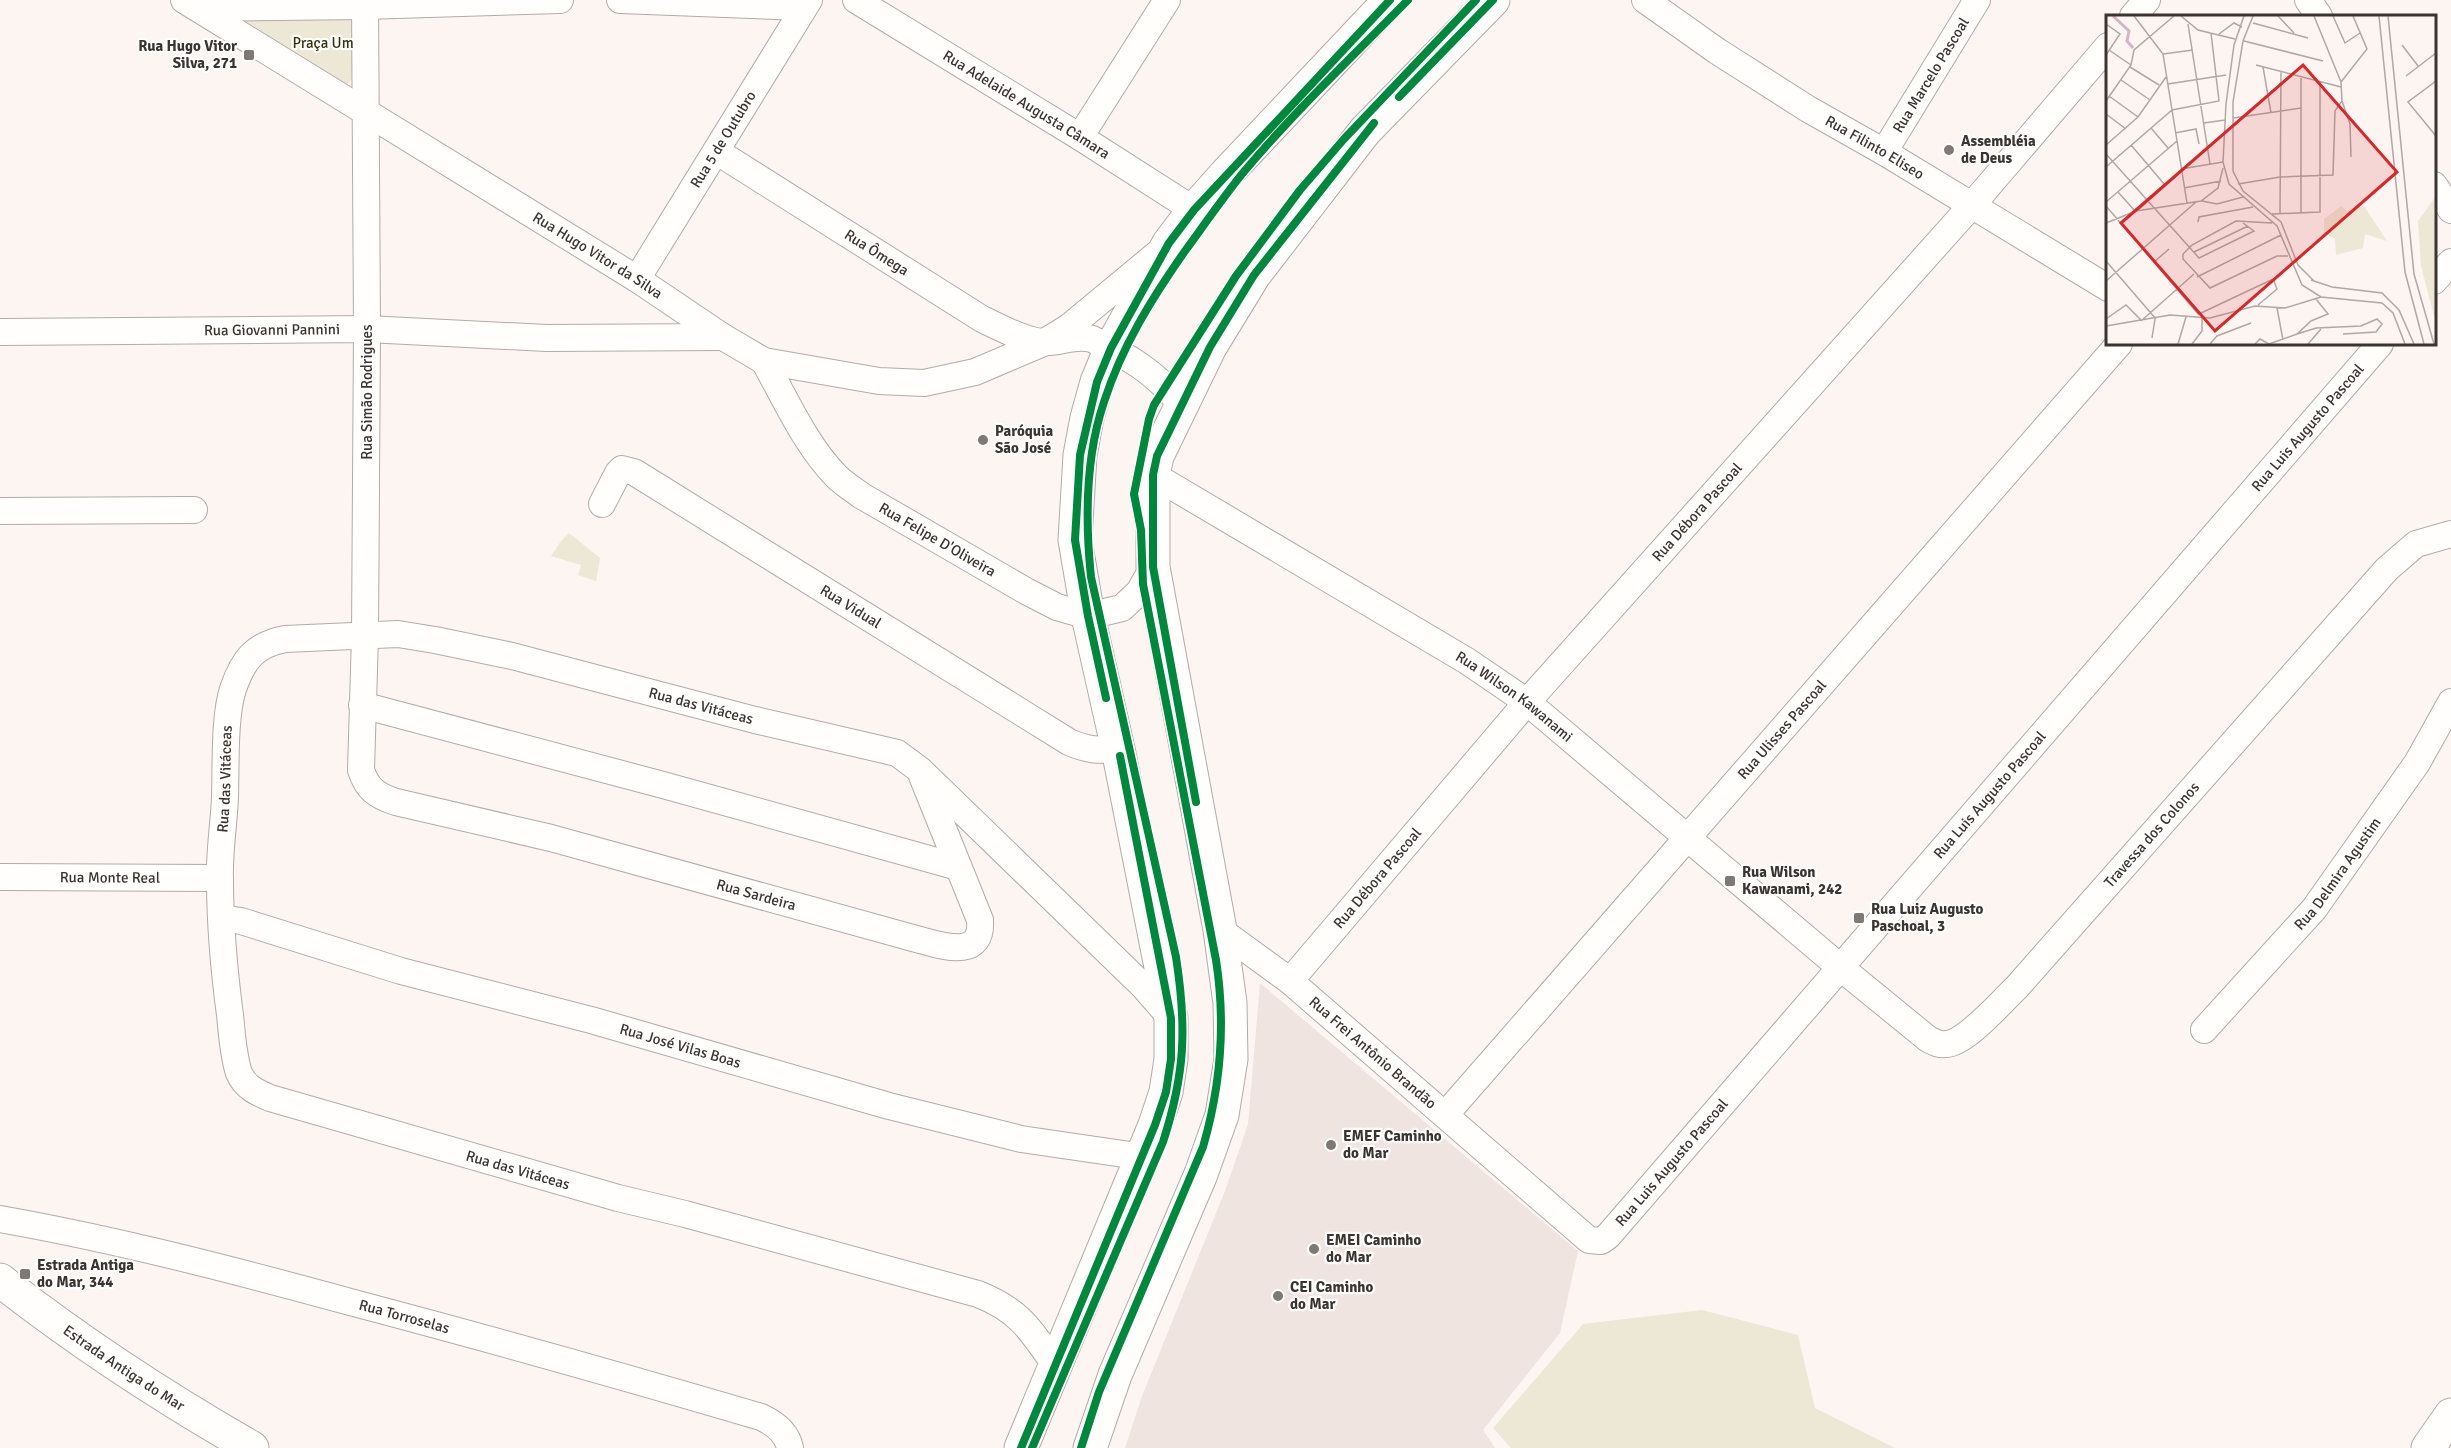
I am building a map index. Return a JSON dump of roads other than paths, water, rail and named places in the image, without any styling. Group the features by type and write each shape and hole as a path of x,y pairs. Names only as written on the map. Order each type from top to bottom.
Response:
{"main road":[{"path":"1021,1448 1144,1156 1166,1092 1171,1059 1172,1018 1118,749 1088,616 1075,540 1080,455 1097,382 1111,348 1169,243 1194,210 1390,0"},
{"path":"1090,1448 1115,1375 1201,1174 1222,1115 1231,1059 1228,983 1220,930 1153,567 1153,475 1157,456 1180,404 1210,347 1254,275 1365,131 1492,0"},
{"name":"Estrada Antiga do Mar","path":"0,1280 52,1321 214,1427 252,1448"},
{"path":"2428,1448 2451,1415"}],"street":[{"path":"192,4 560,0"},
{"path":"620,0 806,4"},
{"name":"Rua Adelaide Augusta Câmara","path":"856,0 1080,137 1194,210"},
{"path":"1080,137 1167,0"},
{"name":"Rua Filinto Eliseo","path":"1645,0 1717,51 1809,109 1972,204 2106,287"},
{"name":"Rua Marcelo Pascoal","path":"1884,152 1977,0"},
{"path":"2134,15 2147,0"},
{"path":"2308,0 2318,15"},
{"name":"Rua Simão Rodrigues","path":"365,3 367,329 365,636 361,770 365,783"},
{"name":"Rua Hugo Vitor da Silva","path":"192,4 637,279 723,337 764,361 879,381 924,383 975,372 1043,343 1092,310 1169,243"},
{"name":"Rua 5 de Outubro","path":"637,279 806,4"},
{"name":"Rua Débora Pascoal","path":"1290,981 1527,702 1972,204 2106,48"},
{"name":"Rua Ômega","path":"716,151 981,319 1043,343"},
{"path":"2436,188 2451,210"},
{"path":"2436,279 2451,262"},
{"name":"Rua Giovanni Pannini","path":"0,332 367,329 547,338 723,337"},
{"name":"Rua Hugo Vitor da Silva","path":"1043,343 1084,337 1111,348 1149,370 1180,404"},
{"name":"Rua Ulisses Pascoal","path":"1445,1115 2118,345"},
{"name":"Rua Luis Augusto Pascoal","path":"1595,1242 1608,1236 2379,345"},
{"name":"Rua Felipe D'Oliveira","path":"764,361 806,436 821,459 838,478 862,496 1026,591 1057,607 1088,616 1122,608 1139,592 1153,567"},
{"name":"Rua Vidual","path":"602,504 618,472 622,470 634,472 1069,742 1086,750 1097,752 1118,749"},
{"name":"Rua Wilson Kawanami","path":"1153,475 1467,661 1527,702 1841,968"},
{"path":"0,511 194,510"},
{"name":"Travessa dos Colonos","path":"1841,968 1928,1039 1936,1044 1956,1041 2016,988 2387,569 2416,544 2451,534"},
{"name":"Rua das Vitáceas","path":"1055,1365 1022,1320 1010,1309 978,1294 685,1214 618,1198 258,1093 244,1083 235,1054 225,978 219,878 230,701 236,681 255,650 268,642 285,639 398,634 512,656 746,718 897,753 921,770 1144,987 1172,1018"},
{"name":"Rua Delmira Agustim","path":"2204,1030 2314,909 2417,762 2451,702"},
{"path":"362,705 958,867"},
{"name":"Rua Sardeira","path":"365,783 382,798 396,802 551,838 920,940 963,948 975,939 981,927 980,920 921,770"},
{"name":"Rua Monte Real","path":"0,878 219,878"},
{"name":"Rua José Vilas Boas","path":"221,918 241,921 401,971 591,1020 889,1106 1022,1139 1144,1156"},
{"name":"Rua Frei Antônio Brandão","path":"1220,930 1290,981 1589,1240 1595,1242"},
{"path":"1228,983 1259,958"},
{"name":"Rua Torroselas","path":"0,1219 71,1232 240,1272 571,1361 761,1417 773,1423 782,1432 790,1448"}],"place":[{"name":"Rua Hugo Vitor Silva, 271","path":"249,55"},
{"name":"Assembléia de Deus","path":"1949,150"},
{"name":"Paróquia São José","path":"983,440"},
{"name":"Rua Wilson Kawanami, 242","path":"1730,881"},
{"name":"Rua Luiz Augusto Paschoal, 3","path":"1859,918"},
{"name":"EMEF Caminho do Mar","path":"1331,1145"},
{"name":"EMEI Caminho do Mar","path":"1314,1249"},
{"name":"Estrada Antiga do Mar, 344","path":"25,1274"},
{"name":"CEI Caminho do Mar","path":"1278,1296"}],"park label":[{"name":"Praça Um","path":"323,43"}]}
